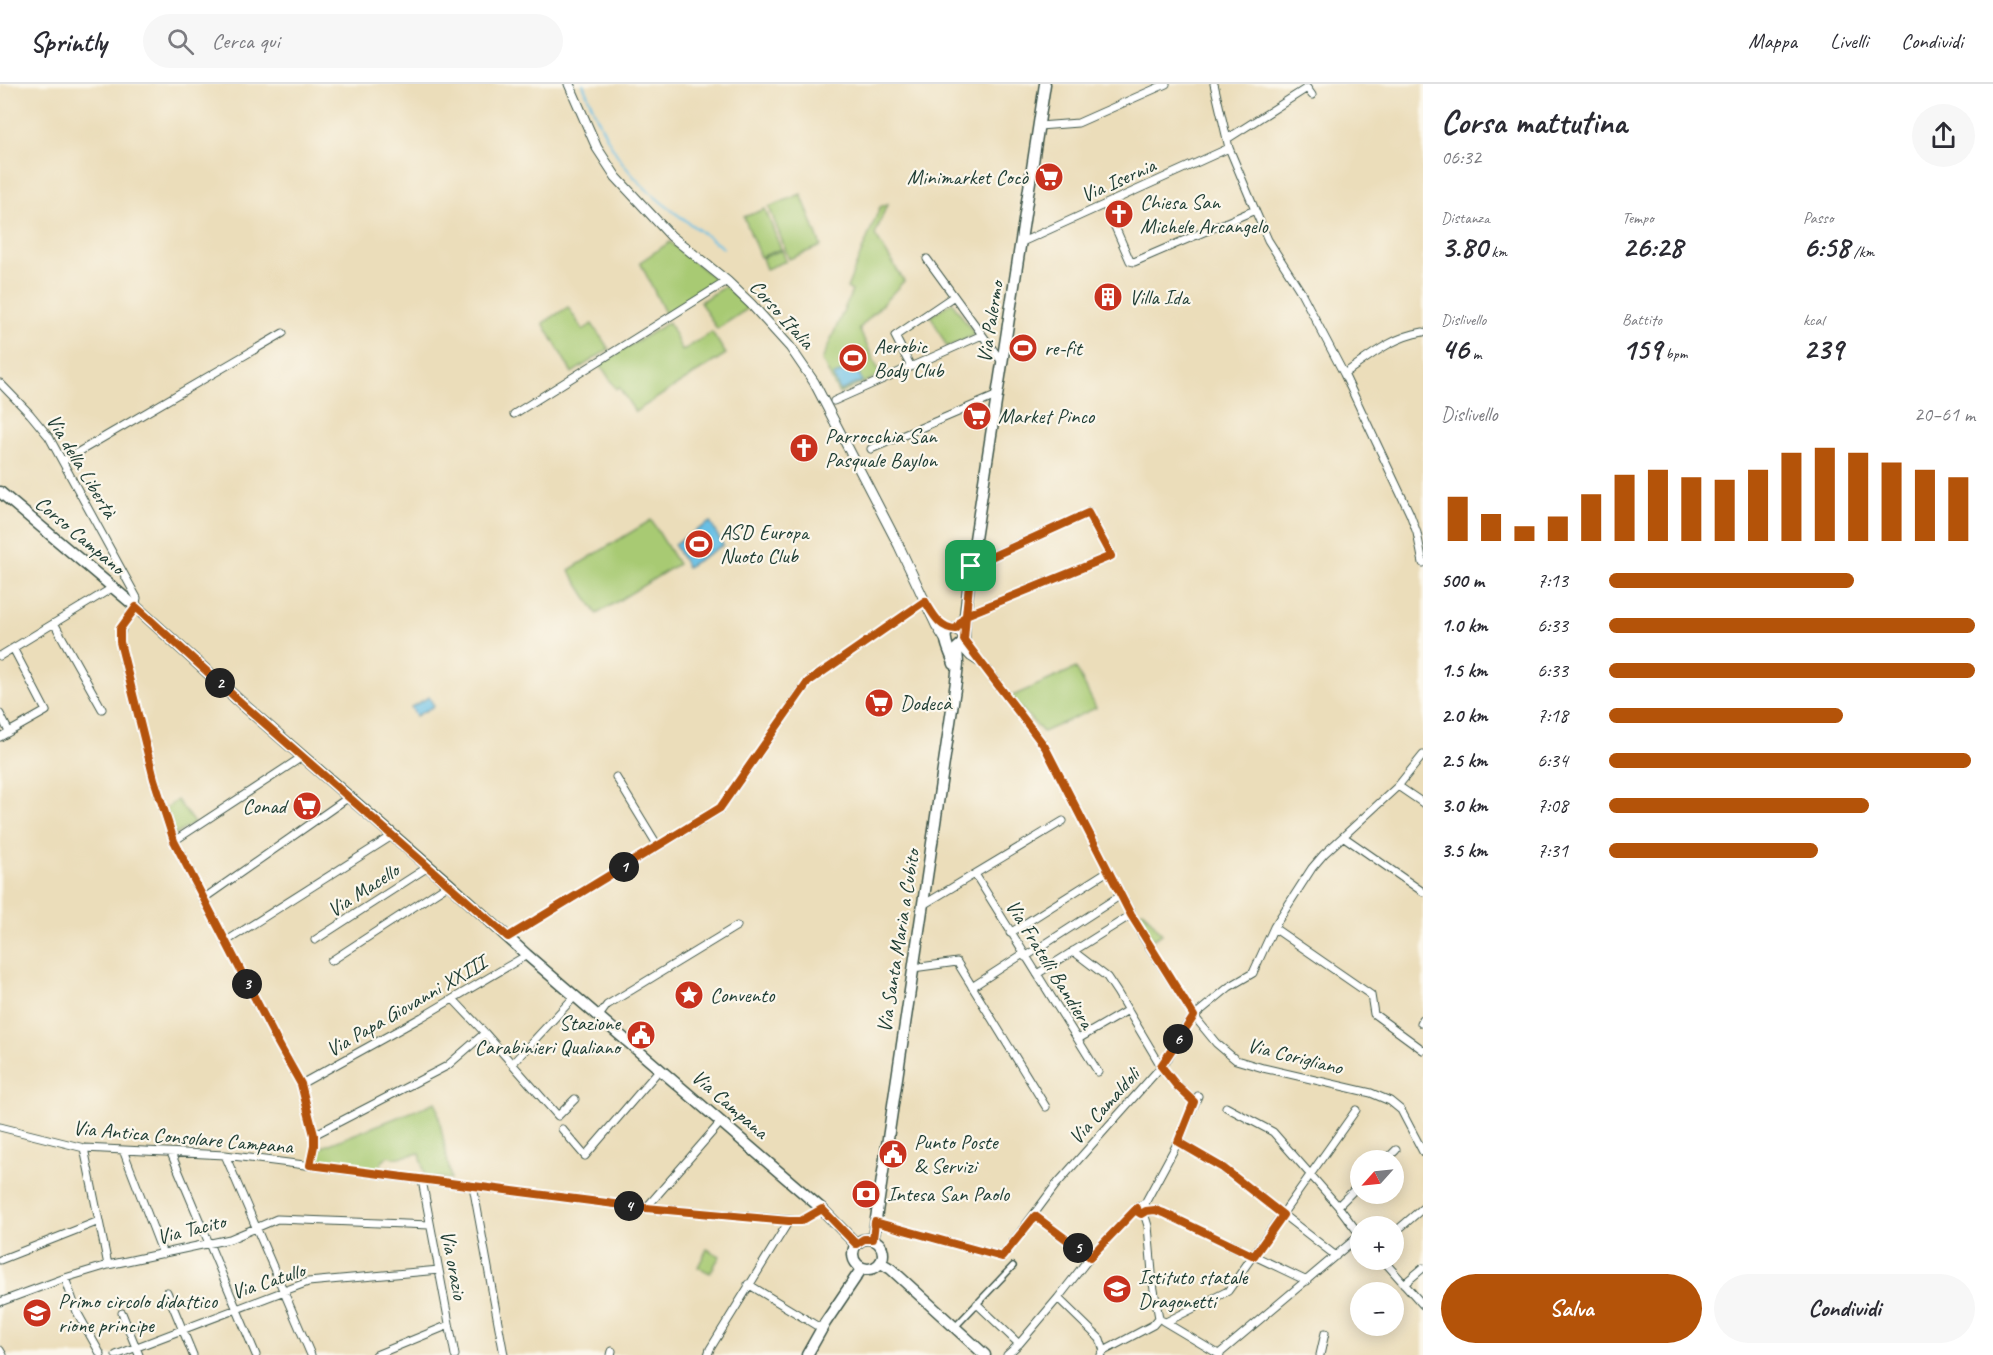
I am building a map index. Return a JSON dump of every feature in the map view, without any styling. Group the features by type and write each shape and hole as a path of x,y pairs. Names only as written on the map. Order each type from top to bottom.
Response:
{"main road":[{"name":"Via Palermo","path":"956,640 966,615 971,566 1045,84"},
{"name":"Corso Campano","path":"0,492 136,607 349,797"},
{"name":"Via Santa Maria a Cubito","path":"873,1239 956,682 958,664 956,640"},
{"path":"956,640 956,682"},
{"name":"Via Campana","path":"349,797 527,955 822,1209 856,1244"},
{"path":"864,1239 873,1239 883,1249 883,1258 881,1263 872,1269 862,1268 853,1257 856,1244 864,1239"},
{"path":"881,1263 891,1269 985,1355"},
{"path":"807,1355 862,1268"}],"street":[{"name":"Corso Italia","path":"569,84 597,148 616,177 671,236 727,281 774,328 802,363 814,382 925,601 940,623 956,640"},
{"path":"1039,126 1078,123 1166,84"},
{"path":"1214,84 1229,148 1268,240 1301,292 1344,374 1410,514 1417,533 1423,563"},
{"path":"1227,139 1307,88 1312,95"},
{"name":"Via Isernia","path":"1022,242 1229,148"},
{"path":"1105,204 1130,261 1134,262 1255,210"},
{"path":"927,259 1003,364"},
{"path":"514,414 727,281"},
{"path":"910,367 895,336 954,296"},
{"path":"1344,374 1393,341 1423,332"},
{"path":"63,461 283,333"},
{"path":"834,400 982,335"},
{"name":"Via della Libertà","path":"0,383 39,424 63,461 137,598 136,607"},
{"path":"871,449 998,395"},
{"path":"966,615 1111,556 1088,513 971,566"},
{"path":"0,656 112,588"},
{"path":"508,937 720,808 808,682 925,601"},
{"path":"136,607 120,629 120,642 154,779 174,841 301,1084 314,1135 310,1165"},
{"path":"54,622 102,709"},
{"path":"956,640 970,657 984,668"},
{"path":"956,640 984,668"},
{"path":"0,737 46,711 13,648"},
{"path":"958,664 970,657"},
{"name":"Via Corigliano","path":"984,668 1045,747 1131,915 1194,1016 1216,1043 1236,1059 1263,1068 1360,1090 1390,1101 1401,1110 1423,1152"},
{"path":"0,714 9,732"},
{"name":"Via Camaldoli","path":"875,1222 1002,1257 1035,1216 1055,1186 1161,1066 1194,1016 1228,987 1253,973 1274,928 1312,868 1324,854 1398,786 1423,755"},
{"path":"174,841 302,756"},
{"path":"616,777 658,846"},
{"path":"1398,786 1423,803"},
{"path":"203,899 349,797"},
{"path":"923,905 1063,821"},
{"path":"225,942 392,836"},
{"path":"1344,837 1423,892"},
{"name":"Via Macello","path":"315,940 428,867"},
{"path":"1010,933 1108,871"},
{"name":"Via Fratelli Bandiera","path":"975,874 1098,1072"},
{"path":"331,961 449,884"},
{"path":"972,987 1120,895"},
{"path":"1037,974 1131,915"},
{"path":"599,1016 607,1005 737,926"},
{"path":"1274,928 1371,995 1374,1014 1423,1050"},
{"path":"1007,1355 1058,1298 1090,1257 1143,1209 1178,1142 1196,1099 1177,1086 1161,1066 1107,977 1073,951"},
{"name":"Via Papa Giovanni XXIII","path":"301,1084 527,955"},
{"path":"913,968 957,962 1046,1107"},
{"path":"513,1063 575,996"},
{"path":"453,999 513,1063 558,1116 575,1099"},
{"path":"1078,1039 1128,1010"},
{"path":"314,1135 447,1066 485,1034"},
{"path":"562,1129 585,1156 660,1069"},
{"path":"1226,1107 1273,1132 1350,1222"},
{"path":"1058,1298 1100,1339 1102,1353 1162,1320 1228,1291 1356,1110"},
{"path":"646,1208 721,1122"},
{"name":"Via Antica Consolare Campana","path":"0,1127 84,1148 225,1155 646,1208 789,1221"},
{"path":"1178,1142 1223,1168 1336,1256"},
{"path":"84,1148 108,1266"},
{"path":"123,1150 163,1254"},
{"path":"171,1153 256,1355"},
{"path":"225,1155 311,1355"},
{"name":"Via orazio","path":"422,1180 455,1355"},
{"path":"473,1186 504,1355"},
{"path":"1338,1206 1350,1194"},
{"path":"1404,1224 1423,1208"},
{"path":"708,1355 748,1284 789,1221 801,1221 822,1209"},
{"path":"1143,1209 1164,1213 1307,1281"},
{"path":"1143,1209 1148,1226 1153,1284 1162,1320 1219,1355 1350,1244"},
{"path":"1035,1216 1090,1257"},
{"name":"Via Tacito","path":"0,1302 65,1278 108,1266 230,1239 277,1219 430,1225"},
{"path":"0,1260 99,1221"},
{"path":"954,1328 1013,1266"},
{"path":"1423,1268 1404,1284 1423,1305"},
{"name":"Via Catullo","path":"116,1355 137,1351 182,1329 308,1282 439,1270"},
{"path":"1392,1270 1402,1282"},
{"path":"65,1278 77,1312 101,1355"},
{"path":"748,1284 822,1329"},
{"path":"167,1292 193,1355"},
{"path":"976,1304 1019,1344"},
{"path":"122,1313 137,1351"},
{"path":"376,1355 449,1326"},
{"path":"1320,1355 1325,1333"},
{"path":"0,1350 3,1355"}],"green space":[{"path":"801,194 821,246 789,259 769,207"},
{"path":"887,204 875,235 904,281 859,329 881,375 839,394 822,360 852,291 847,288 880,207"},
{"path":"765,209 781,249 760,257 744,217"},
{"path":"670,242 719,282 666,315 640,262"},
{"path":"782,250 786,261 766,269 762,258"},
{"path":"725,286 749,308 717,329 700,302"},
{"path":"952,302 975,335 947,347 931,316"},
{"path":"568,307 583,330 592,324 609,349 572,373 543,323"},
{"path":"669,322 682,351 712,332 726,354 635,412 619,387 616,389 600,364"},
{"path":"651,520 678,564 597,614 569,570"},
{"path":"1076,668 1096,708 1043,732 1010,697"},
{"path":"177,800 194,823 175,835 165,809"},
{"path":"1143,910 1162,934 1152,940 1137,914"},
{"path":"436,1102 451,1179 425,1177 420,1153 394,1158 388,1156 381,1163 378,1172 318,1163 317,1149"},
{"path":"707,1249 720,1256 710,1273 698,1267"}],"water":[{"path":"856,366 862,381 840,391 833,376"},
{"name":"ASD Europa Nuoto Club","path":"710,522 723,545 687,567 674,544"},
{"path":"429,697 434,706 416,716 411,707"}],"waterway":[{"path":"583,84 610,143 632,175 669,208 723,248"}],"place":[{"name":"Minimarket Cocò","path":"1049,177"},
{"name":"Chiesa San Michele Arcangelo","path":"1119,214"},
{"name":"Villa Ida","path":"1108,297"},
{"name":"re-fit","path":"1023,348"},
{"name":"Aerobic Body Club","path":"853,358"},
{"name":"Market Pinco","path":"977,416"},
{"name":"Parrocchia San Pasquale Baylon","path":"804,448"},
{"name":"ASD Europa Nuoto Club","path":"699,544"},
{"name":"Dodecà","path":"879,703"},
{"name":"Conad","path":"307,806"},
{"name":"Convento","path":"689,995"},
{"name":"Stazione Carabinieri Qualiano","path":"641,1035"},
{"name":"Punto Poste & Servizi","path":"893,1154"},
{"name":"Intesa San Paolo","path":"866,1194"},
{"name":"Istituto statale Dragonetti","path":"1117,1289"},
{"name":"Primo circolo didattico rione principe","path":"37,1313"}],"route":[{"path":"971,566 966,615 956,629 948,628 940,623 925,601 808,682 720,808 508,937 247,708 136,607 122,625 119,636 163,809 174,841 203,899 301,1084 314,1135 310,1165 366,1174 646,1208 789,1221 801,1221 822,1209 856,1244 864,1239 873,1239 875,1222 1002,1257 1035,1216 1090,1257 1137,1208 1141,1214 1155,1210 1164,1213 1254,1256 1283,1215 1223,1168 1178,1142 1194,1102 1161,1066 1194,1016 1142,936 1045,747 964,640 966,615 1111,556 1088,513 971,566"}]}
